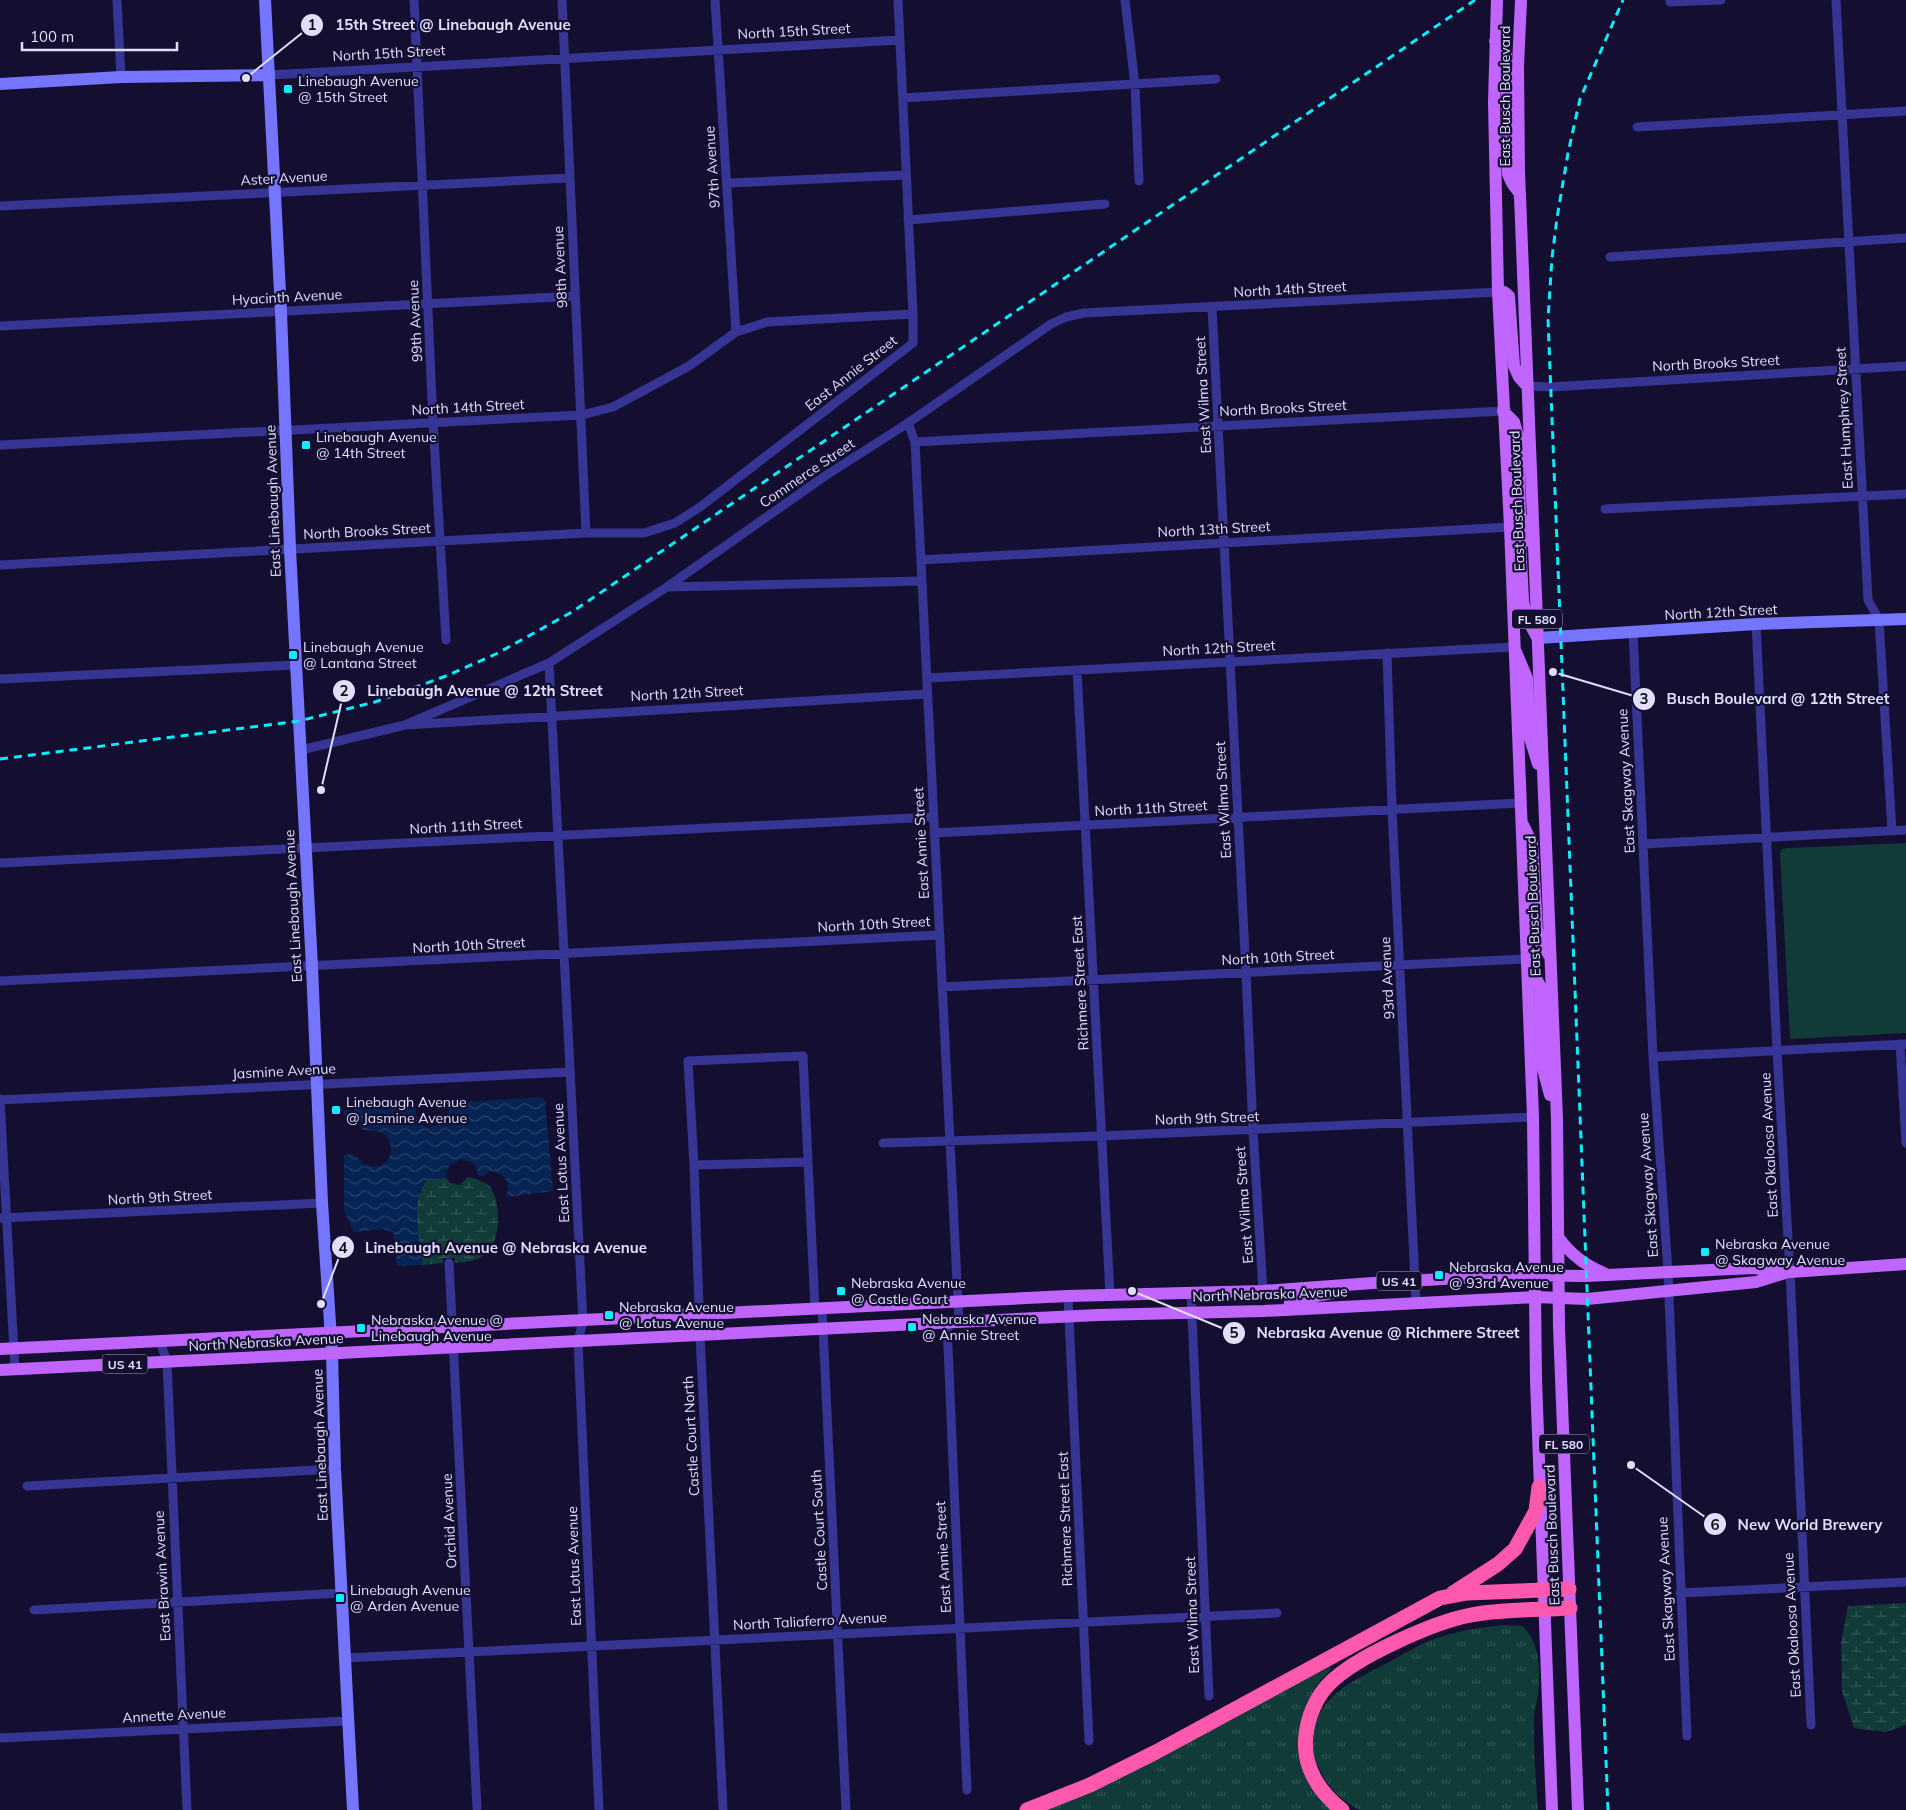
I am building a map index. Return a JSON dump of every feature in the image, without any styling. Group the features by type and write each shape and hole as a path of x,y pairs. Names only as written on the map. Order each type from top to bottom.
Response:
{"highway":[{"path":"1451,1595 1498,1564 1514,1548 1536,1512 1539,1487"},
{"path":"1027,1810 1090,1785 1156,1752 1440,1598 1451,1595 1492,1592 1569,1589"},
{"path":"1342,1810 1317,1784 1305,1752 1309,1718 1328,1685 1351,1666 1417,1633 1446,1621 1473,1614 1570,1608"}],"main road":[{"name":"East Busch Boulevard","path":"1497,0 1494,102 1498,292 1510,527 1532,1117 1539,1487 1552,1810"},
{"name":"East Busch Boulevard","path":"1521,0 1518,57 1520,194 1557,1119 1559,1298 1578,1810"},
{"path":"1496,41 1504,47 1506,54 1508,174 1520,194"},
{"path":"1498,292 1506,292 1510,298 1514,366 1519,378 1527,386"},
{"path":"1503,411 1514,422 1518,436 1520,515 1534,549"},
{"path":"1510,527 1518,533 1520,542 1522,600 1526,617 1538,638"},
{"path":"1513,647 1527,678 1530,738 1542,778"},
{"path":"1520,819 1532,843 1536,930 1540,942 1550,956"},
{"path":"1525,959 1533,970 1540,986 1543,1069 1557,1119"},
{"path":"1558,1237 1577,1258 1594,1269 1609,1275"},
{"name":"North Nebraska Avenue","path":"0,1349 1068,1296 1263,1291 1535,1274 1559,1276 1609,1275 1753,1268 1790,1272 1906,1264"},
{"name":"North Nebraska Avenue","path":"0,1370 953,1322 1288,1310 1535,1297 1587,1299 1756,1282 1790,1272"},
{"path":"1288,1310 1290,1303 1295,1300 1336,1293 1344,1285"}],"street":[{"path":"117,0 121,77"},
{"name":"East Linebaugh Avenue","path":"265,0 281,312 290,549 312,967 322,1202 332,1353 335,1469 353,1810"},
{"name":"99th Avenue","path":"414,0 433,422 446,640"},
{"name":"98th Avenue","path":"562,0 586,533"},
{"name":"97th Avenue","path":"715,0 736,332"},
{"name":"East Annie Street","path":"586,533 644,533 675,523 700,507 913,343 898,0"},
{"path":"1125,0 1135,85 1139,181"},
{"path":"1670,2 1721,0"},
{"name":"East Humphrey Street","path":"1836,0 1868,600 1879,620 1892,831"},
{"name":"North 15th Street","path":"0,84 121,77 269,74 564,60 900,40"},
{"path":"903,98 1216,79"},
{"path":"1637,127 1906,111"},
{"path":"728,183 906,175"},
{"name":"Aster Avenue","path":"0,206 569,178"},
{"path":"908,220 1105,204"},
{"path":"1610,257 1906,238"},
{"name":"North 14th Street","path":"1084,313 1498,292"},
{"name":"Hyacinth Avenue","path":"0,326 574,296"},
{"name":"East Wilma Street","path":"1212,307 1253,1130 1263,1291"},
{"name":"Commerce Street","path":"405,725 549,663 667,588 825,476 908,423 1051,324 1066,317 1084,313"},
{"name":"North 14th Street","path":"0,445 582,415 613,407 689,366 736,332 767,322 913,314"},
{"name":"North Brooks Street","path":"1527,386 1906,366"},
{"name":"North Brooks Street","path":"915,442 1503,411"},
{"name":"East Annie Street","path":"908,423 915,442 958,1302 953,1322 960,1627 967,1790"},
{"path":"1605,509 1906,494"},
{"name":"North 13th Street","path":"921,560 1510,527"},
{"name":"North Brooks Street","path":"0,564 586,533"},
{"path":"667,588 922,582"},
{"name":"North 12th Street","path":"1538,638 1756,624 1906,619"},
{"name":"East Okaloosa Avenue","path":"1756,624 1790,1272 1811,1724"},
{"name":"East Skagway Avenue","path":"1633,632 1653,1057 1668,1272 1687,1736"},
{"name":"North 12th Street","path":"927,678 1513,647"},
{"name":"93rd Avenue","path":"1387,653 1392,809 1416,1302"},
{"name":"East Lotus Avenue","path":"549,663 583,1320 578,1341 598,1810"},
{"path":"0,679 296,665"},
{"name":"Richmere Street East","path":"1077,670 1110,1295"},
{"name":"North 12th Street","path":"301,750 405,725 927,694"},
{"name":"North 11th Street","path":"934,833 1519,803"},
{"name":"North 11th Street","path":"0,863 934,817"},
{"path":"1642,844 1906,830"},
{"name":"North 10th Street","path":"0,981 940,935"},
{"name":"North 10th Street","path":"942,987 1525,959"},
{"path":"1653,1057 1903,1044 1906,1144"},
{"name":"Castle Court South","path":"688,1061 803,1056 808,1162 819,1309 823,1330 846,1810"},
{"name":"Castle Court North","path":"688,1061 723,1810"},
{"name":"Jasmine Avenue","path":"0,1099 570,1072"},
{"path":"0,1099 3,1218 15,1369"},
{"name":"North 9th Street","path":"883,1143 1253,1130 1532,1117"},
{"path":"694,1165 808,1162"},
{"name":"North 9th Street","path":"3,1218 322,1202"},
{"name":"Orchid Avenue","path":"449,1263 477,1808"},
{"name":"East Wilma Street","path":"1190,1294 1209,1696"},
{"name":"Richmere Street East","path":"1068,1296 1089,1741"},
{"name":"East Brawin Avenue","path":"160,1341 166,1362 187,1810"},
{"path":"27,1486 335,1469"},
{"path":"1680,1593 1906,1582"},
{"path":"34,1610 342,1593"},
{"name":"North Taliaferro Avenue","path":"346,1658 1276,1613"},
{"name":"Annette Avenue","path":"0,1738 348,1720"}],"green space":[{"path":"1906,843 1906,1033 1790,1039 1780,853 1782,849"},
{"path":"446,1177 450,1183 460,1185 468,1177 489,1185 498,1209 496,1236 488,1252 477,1259 455,1263 455,1258 443,1258 443,1263 422,1265 417,1220 419,1198 422,1188 428,1179 444,1179"},
{"path":"1906,1603 1906,1725 1886,1732 1854,1728 1842,1691 1841,1642 1848,1606"},
{"path":"1503,1625 1522,1626 1533,1640 1538,1658 1539,1687 1534,1712 1534,1729 1538,1810 1360,1810 1334,1792 1315,1760 1313,1740 1318,1718 1324,1706 1342,1688 1429,1641 1466,1630"},
{"path":"1328,1664 1331,1669 1316,1686 1307,1703 1303,1716 1301,1739 1337,1810 1034,1810"}],"water":[{"path":"541,1097 545,1100 553,1191 506,1197 508,1187 503,1176 490,1171 483,1176 479,1176 474,1163 461,1159 450,1165 444,1179 428,1179 422,1188 417,1209 417,1220 422,1265 397,1266 393,1232 383,1229 354,1232 344,1211 344,1155 352,1154 361,1160 363,1165 378,1166 389,1158 391,1145 384,1134 361,1129 359,1124 344,1115 344,1110 415,1105 418,1119 428,1128 444,1120 450,1103"}],"railway":[{"path":"0,759 299,721 375,702 446,676 496,654 572,612 1475,0"},
{"path":"1608,1810 1548,319 1557,218 1568,153 1580,99 1623,0"}],"place":[{"name":"15th Street @ Linebaugh Avenue","path":"246,78"},
{"name":"Linebaugh Avenue @ 15th Street","path":"288,89"},
{"name":"Linebaugh Avenue @ 14th Street","path":"306,445"},
{"name":"Linebaugh Avenue @ Lantana Street","path":"293,655"},
{"name":"Busch Boulevard @ 12th Street","path":"1553,672"},
{"name":"Linebaugh Avenue @ 12th Street","path":"321,790"},
{"name":"Linebaugh Avenue @ Jasmine Avenue","path":"336,1110"},
{"name":"Nebraska Avenue @ Skagway Avenue","path":"1705,1252"},
{"name":"Nebraska Avenue @ 93rd Avenue","path":"1439,1275"},
{"name":"Nebraska Avenue @ Castle Court","path":"841,1291"},
{"name":"Nebraska Avenue @ Richmere Street","path":"1132,1291"},
{"name":"Linebaugh Avenue @ Nebraska Avenue","path":"321,1304"},
{"name":"Nebraska Avenue @ Lotus Avenue","path":"609,1315"},
{"name":"Nebraska Avenue @ Annie Street","path":"912,1327"},
{"name":"Nebraska Avenue @ Linebaugh Avenue","path":"361,1328"},
{"name":"New World Brewery","path":"1631,1465"},
{"name":"Linebaugh Avenue @ Arden Avenue","path":"340,1598"}]}
